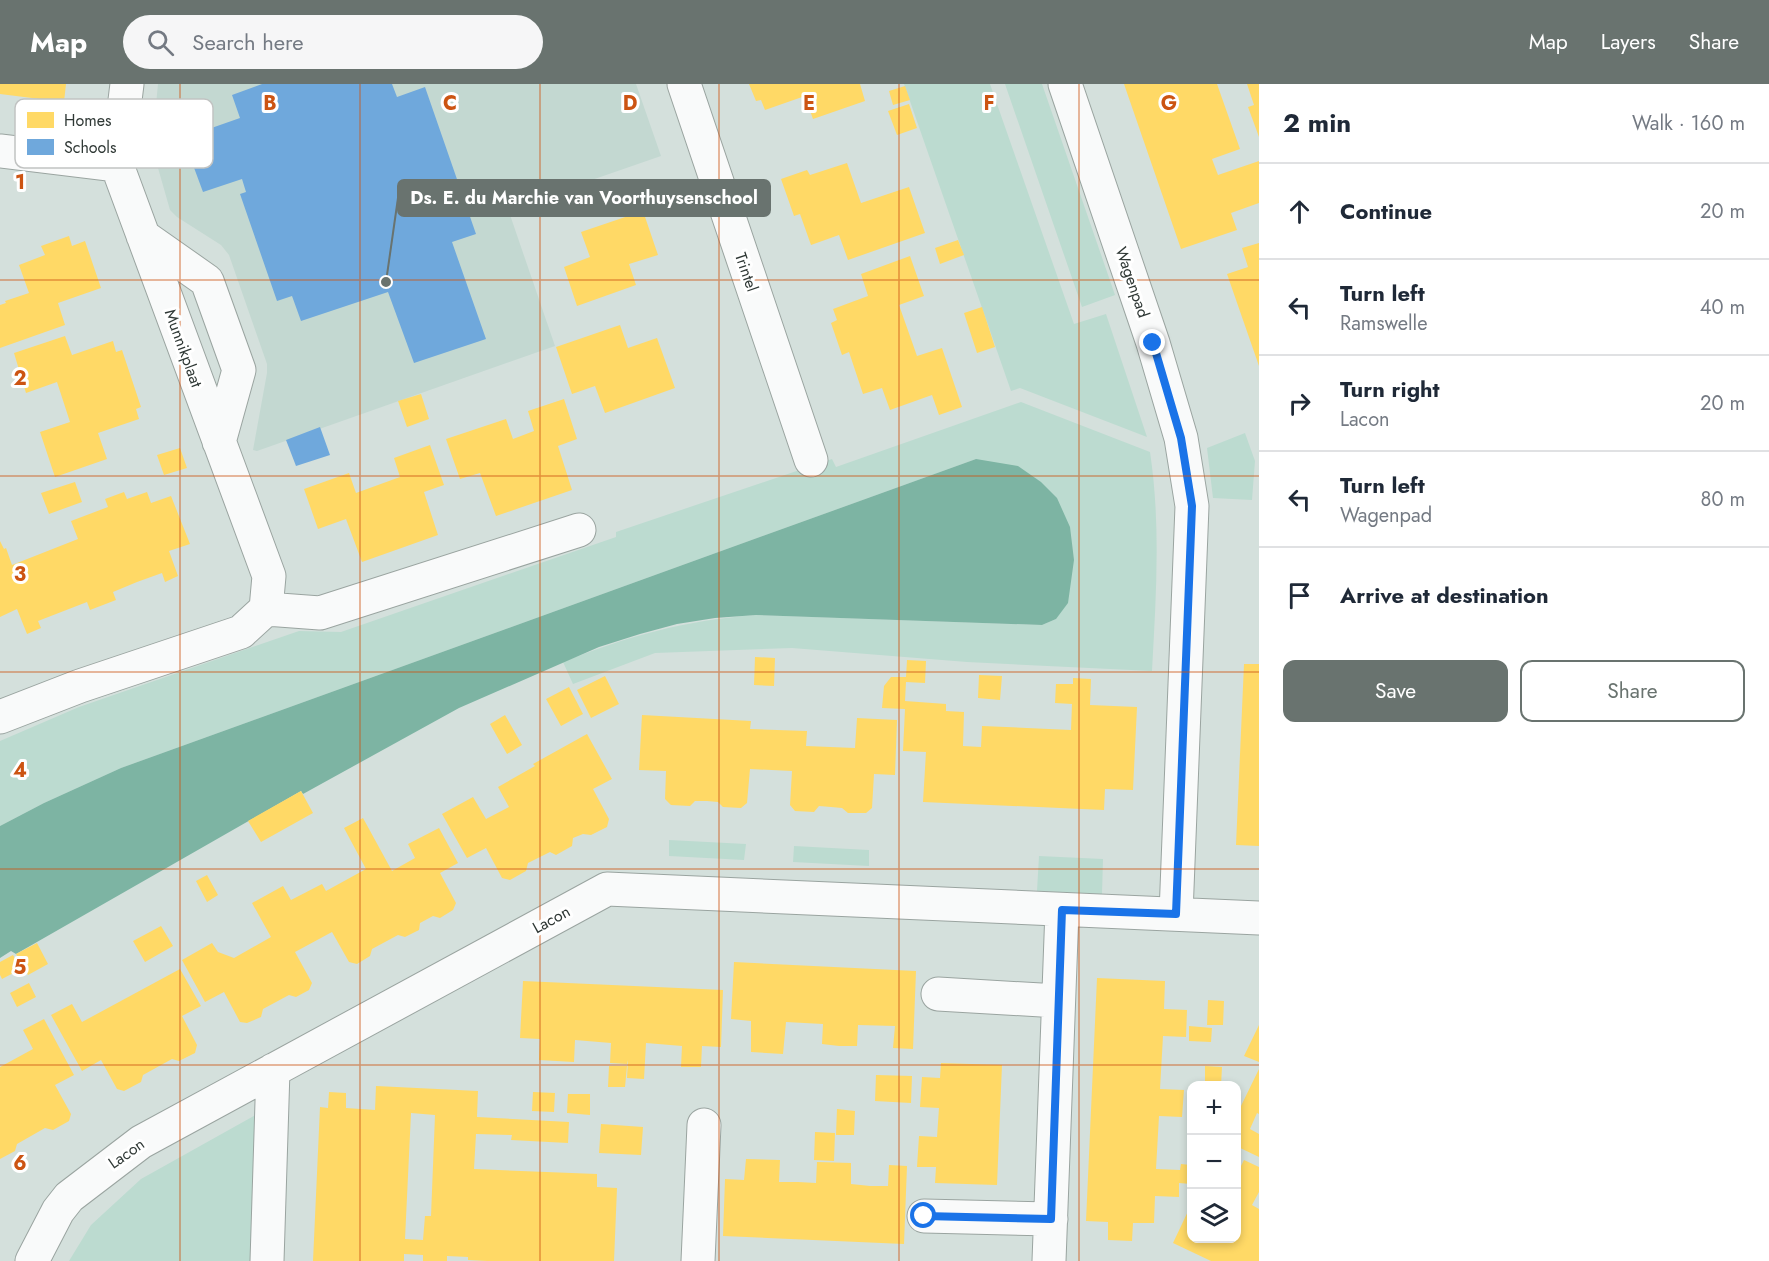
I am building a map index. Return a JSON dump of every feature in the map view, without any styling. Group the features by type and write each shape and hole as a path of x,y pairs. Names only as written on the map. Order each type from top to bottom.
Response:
{"street":[{"name":"Munnikplaat","path":"125,99 127,84"},
{"name":"Trintel","path":"684,84 811,460"},
{"name":"Wagenpad","path":"1065,84 1153,343 1181,438 1192,506 1176,914"},
{"path":"0,151 15,153"},
{"name":"Munnikplaat","path":"118,168 269,576 266,609"},
{"path":"143,236 207,281 239,370 219,442"},
{"path":"0,717 80,686 241,632 266,609 320,613 579,530"},
{"name":"Lacon","path":"32,1261 58,1210 81,1186 141,1142 606,889 1259,918"},
{"path":"1049,1261 1062,910"},
{"path":"939,994 1058,1001"},
{"path":"267,1261 273,1070"},
{"path":"698,1261 704,1125"},
{"path":"924,1216 1051,1219"}],"shaded area":[{"path":"158,84 636,84 661,156 508,209 555,346 257,451 253,450 267,364 229,255 221,245 177,217 170,210 158,168 213,168 213,99 157,99"},
{"path":"904,84 990,84 1074,324 1106,314 1147,437 1020,388 1011,391"},
{"path":"1005,84 1042,84 1115,295 1082,307"},
{"path":"1021,402 1150,452 1157,534 1152,671 967,662 792,648 655,653 573,684 563,662 634,637 681,625 730,617 756,615 1042,625 1056,619 976,459 121,768 0,826 0,741 79,707 299,631 341,632 616,537 616,532 832,459 836,467"},
{"path":"1245,433 1255,461 1252,500 1213,498 1207,448"},
{"path":"976,459 1018,466 1041,482 1057,498 1070,527 1074,560 1068,603 1056,619 1042,625 756,615 677,624 599,647 459,708 303,794 301,791 16,954 11,951 0,958 0,826 44,803 121,768"},
{"path":"669,840 746,844 744,860 669,856"},
{"path":"794,846 869,850 869,866 793,862"},
{"path":"1039,856 1103,859 1102,894 1037,891"},
{"path":"261,1112 255,1261 69,1261 91,1225 141,1179"}],"building: Homes":[{"path":"0,84 66,84 64,99 40,99 0,94"},
{"path":"749,84 860,84 865,101 813,119 805,96 765,110 761,100 756,101"},
{"path":"1124,84 1217,84 1240,149 1212,159 1218,175 1259,161 1259,203 1231,213 1237,230 1181,249"},
{"path":"1247,84 1259,84 1259,137 1248,107 1254,105"},
{"path":"905,86 910,100 893,105 889,91"},
{"path":"909,104 917,128 897,135 888,111"},
{"path":"847,163 861,203 909,187 925,233 848,260 839,235 811,245 800,214 794,216 781,179 807,170 810,175"},
{"path":"643,211 658,255 629,264 636,285 577,306 564,267 590,257 581,232"},
{"path":"69,236 72,246 85,241 101,288 58,303 65,325 0,348 0,305 29,293 19,265 45,255 41,246"},
{"path":"958,240 964,255 940,264 935,248"},
{"path":"1259,243 1259,366 1227,274 1248,267 1242,248"},
{"path":"910,256 924,296 899,305 917,356 942,348 962,407 939,415 932,395 890,410 882,388 863,394 849,352 842,355 831,323 837,320 833,309 868,296 861,274"},
{"path":"982,307 995,347 977,353 964,313"},
{"path":"620,325 628,348 657,338 675,388 605,413 595,386 572,394 556,347"},
{"path":"65,336 72,355 113,341 116,352 122,350 141,407 136,409 139,419 98,433 107,459 55,477 40,432 70,422 57,382 26,393 14,353"},
{"path":"421,394 429,419 407,427 398,401"},
{"path":"564,399 577,439 558,446 572,490 496,516 480,473 460,479 446,439 506,419 513,439 534,431 528,411"},
{"path":"430,445 444,485 424,492 438,535 362,562 346,519 318,529 304,489 349,473 356,493 400,477 394,458"},
{"path":"180,448 187,468 164,475 157,455"},
{"path":"75,482 82,502 49,514 41,493"},
{"path":"124,492 127,499 147,492 151,503 171,496 190,544 169,551 178,576 165,582 162,573 137,582 113,592 116,600 90,610 87,602 38,621 41,628 27,634 17,609 0,617 0,541 4,549 6,548 12,565 78,539 71,521 108,507 105,499"},
{"path":"755,657 775,658 774,686 754,685"},
{"path":"907,660 926,661 925,683 906,682 905,701 946,704 946,711 964,712 963,746 981,747 982,726 1071,730 1072,704 1055,703 1056,684 1073,684 1073,678 1091,679 1090,705 1137,707 1133,790 1105,789 1104,810 923,802 926,752 903,751 905,709 882,708 884,686 891,677 906,677"},
{"path":"1244,664 1259,664 1259,846 1236,845"},
{"path":"979,675 1002,676 1000,700 978,698"},
{"path":"605,676 619,704 591,718 577,690"},
{"path":"569,687 583,714 561,726 546,699"},
{"path":"505,715 522,745 507,754 490,724"},
{"path":"642,715 751,721 750,729 807,731 806,746 855,748 857,718 897,720 895,775 874,774 872,808 866,813 848,813 842,808 819,806 814,812 795,811 790,805 792,771 750,769 747,803 741,808 723,807 718,802 707,801 695,801 690,806 671,805 665,799 666,771 639,770"},
{"path":"587,734 612,779 593,789 609,819 607,827 591,835 583,834 573,838 572,846 556,855 550,852 528,863 526,871 510,880 502,878 486,848 467,858 442,814 473,797 486,819 509,807 498,787 535,766 533,764"},
{"path":"301,791 313,813 261,842 248,821"},
{"path":"363,818 392,871 415,858 408,844 439,828 458,863 440,873 456,903 453,910 440,918 433,916 420,923 419,930 405,937 398,935 372,949 370,956 357,964 349,962 332,932 295,952 312,983 309,990 296,997 289,995 263,1009 261,1017 247,1023 240,1022 224,992 205,1002 182,960 212,943 218,952 234,958 271,937 252,903 283,886 291,900 322,884 326,891 366,869 344,828"},
{"path":"207,875 218,895 207,902 196,881"},
{"path":"161,926 173,946 145,962 133,941"},
{"path":"37,943 48,964 28,975 16,954"},
{"path":"13,955 21,969 2,979 0,962"},
{"path":"734,962 916,971 913,1049 893,1048 895,1026 858,1025 857,1046 839,1046 822,1044 823,1024 786,1022 783,1054 751,1052 751,1021 731,1019"},
{"path":"180,969 201,1006 182,1016 197,1045 195,1053 179,1061 172,1059 143,1075 141,1082 124,1091 117,1089 101,1060 82,1071 51,1015 72,1004 82,1022"},
{"path":"1097,978 1165,981 1164,1009 1187,1010 1186,1037 1163,1036 1160,1089 1184,1090 1182,1117 1159,1116 1156,1169 1180,1170 1181,1164 1187,1165 1187,1184 1179,1183 1179,1197 1155,1196 1154,1223 1133,1223 1132,1241 1108,1240 1108,1222 1086,1221"},
{"path":"523,981 723,990 721,1047 702,1046 701,1067 681,1067 682,1046 646,1043 644,1079 627,1078 628,1060 627,1064 610,1063 611,1043 575,1040 574,1062 539,1060 540,1039 520,1038"},
{"path":"29,983 36,997 17,1007 10,993"},
{"path":"1208,1000 1224,1001 1223,1025 1207,1025"},
{"path":"44,1019 74,1075 55,1085 71,1114 69,1121 53,1130 45,1128 17,1144 15,1151 0,1159 0,1067 33,1049 23,1030"},
{"path":"1259,1025 1259,1062 1244,1056"},
{"path":"1189,1026 1212,1028 1211,1042 1189,1041"},
{"path":"941,1063 1002,1065 997,1185 935,1183 936,1167 917,1167 919,1136 937,1137 939,1108 920,1107 922,1077 940,1078"},
{"path":"609,1066 627,1066 625,1087 608,1087"},
{"path":"1205,1066 1222,1067 1221,1081 1205,1081"},
{"path":"1259,1069 1259,1114 1257,1113 1250,1129 1259,1134 1259,1157 1241,1148 1241,1106"},
{"path":"876,1075 912,1076 911,1103 875,1101"},
{"path":"376,1086 478,1091 477,1117 569,1122 568,1143 511,1140 512,1135 476,1134 474,1169 597,1174 597,1187 617,1188 614,1261 487,1261 447,1256 447,1261 423,1261 423,1255 404,1254 404,1261 313,1261 320,1107 328,1108 329,1092 346,1093 346,1108 375,1110","holes":["411,1113 435,1115 431,1216 425,1216 423,1240 405,1239"]},
{"path":"533,1092 555,1093 554,1112 532,1111"},
{"path":"568,1094 590,1094 590,1115 567,1113"},
{"path":"837,1109 855,1111 854,1135 836,1135"},
{"path":"601,1124 643,1127 641,1155 599,1153"},
{"path":"815,1132 835,1133 834,1161 814,1160"},
{"path":"746,1159 780,1160 779,1182 816,1183 817,1162 851,1163 851,1184 870,1186 888,1186 889,1165 907,1166 904,1244 723,1236 725,1179 744,1180"},
{"path":"1244,1160 1259,1167 1259,1192 1252,1205 1259,1209 1259,1261 1211,1261 1173,1243 1187,1213 1187,1243 1241,1243 1241,1166"}],"building: Schools":[{"path":"262,84 392,84 397,97 425,87 476,234 452,242 486,339 414,363 388,292 301,321 292,296 277,301 240,194 246,192 242,179 203,192 194,168 213,168 213,127 240,118 232,95"},
{"path":"320,427 330,455 296,466 286,440"}],"place":[{"name":"Ds. E. du Marchie van Voorthuysenschool","path":"386,282"}],"route":[{"path":"924,1216 1051,1219 1062,910 1176,914 1192,506 1181,438 1153,343"}]}
